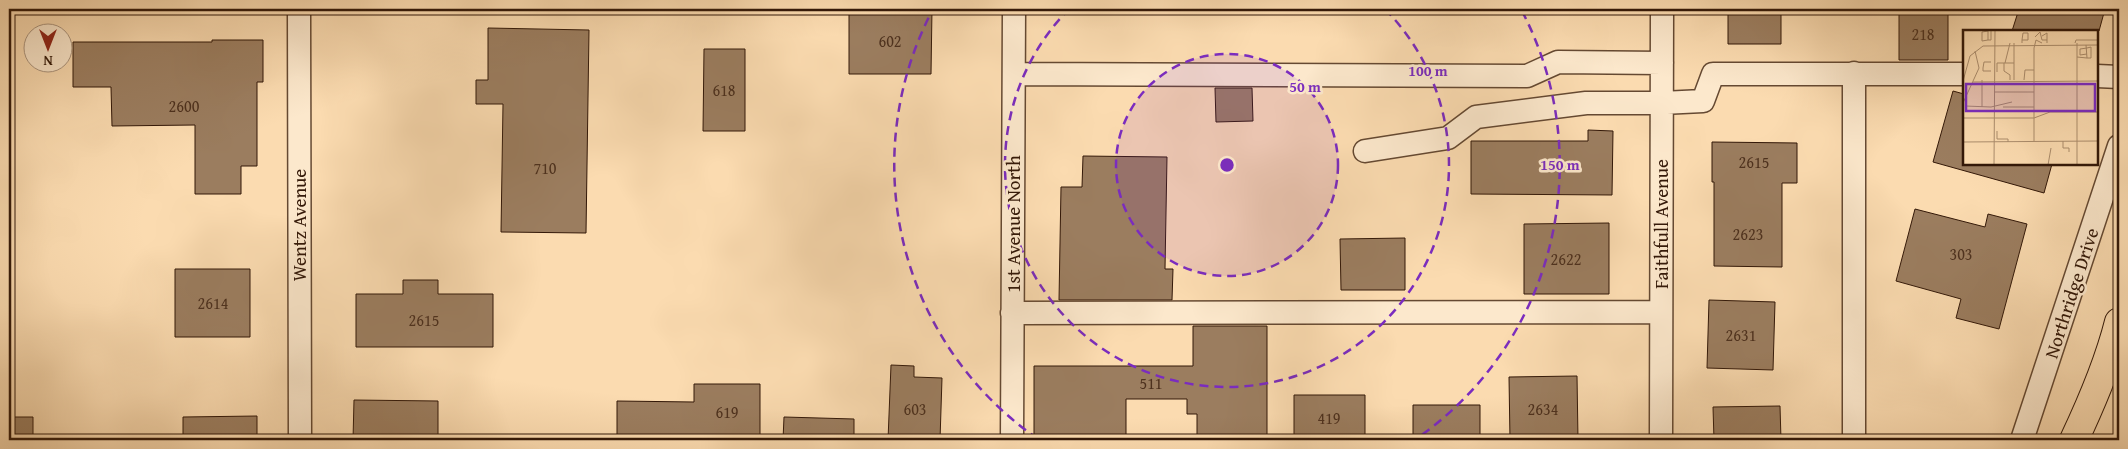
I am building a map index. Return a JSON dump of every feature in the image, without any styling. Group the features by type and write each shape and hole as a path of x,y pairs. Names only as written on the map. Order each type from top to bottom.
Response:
{"highway":[{"path":"2074,440 2089,409 2119,322"}],"street":[{"name":"Wentz Avenue","path":"299,9 300,440"},
{"name":"1st Avenue North","path":"1012,440 1014,9"},
{"name":"Faithfull Avenue","path":"1661,440 1662,9"},
{"path":"1014,74 1527,76 1558,62 1662,63"},
{"path":"1854,72 1854,440"},
{"path":"1365,151 1448,138 1476,117 1586,103 1703,101 1713,74 1854,72 1963,74"},
{"path":"2098,76 2119,77"},
{"name":"Northridge Drive","path":"2022,440 2119,146"},
{"path":"1012,313 1661,312"}],"building":[{"path":"849,9 932,9 931,74 849,74"},
{"path":"1728,9 1781,9 1781,44 1728,44"},
{"path":"1899,9 1948,9 1948,60 1899,60"},
{"path":"2019,9 2105,9 2099,31 2012,30"},
{"path":"488,28 589,30 586,233 501,232 503,104 476,104 476,80 488,80"},
{"path":"212,40 263,40 263,82 257,82 257,166 241,166 241,194 195,194 195,125 112,126 111,87 73,87 73,42 212,42"},
{"path":"704,49 745,49 745,131 703,131"},
{"path":"1215,88 1252,88 1253,121 1216,122"},
{"path":"1953,91 1963,94 1963,165 2052,165 2044,193 1933,162"},
{"path":"1588,130 1613,131 1612,195 1471,194 1471,141 1588,141"},
{"path":"1712,142 1797,143 1797,183 1782,183 1782,267 1714,266"},
{"path":"1083,156 1167,157 1165,269 1173,269 1172,300 1059,300 1061,187 1082,187"},
{"path":"1915,209 1985,227 1988,214 2027,224 1999,329 1956,318 1961,299 1896,281"},
{"path":"1609,223 1609,294 1524,294 1524,224"},
{"path":"1405,238 1405,290 1341,290 1340,239"},
{"path":"175,269 250,269 250,337 175,337"},
{"path":"403,280 438,280 438,294 493,294 493,347 356,347 356,294 403,294"},
{"path":"1709,300 1775,302 1773,370 1707,368"},
{"path":"1193,326 1267,326 1267,440 1197,440 1197,414 1187,414 1187,399 1126,399 1126,440 1034,440 1034,366 1193,366"},
{"path":"891,365 914,366 914,377 942,378 940,440 888,440"},
{"path":"1577,376 1578,440 1510,440 1509,377"},
{"path":"694,384 760,384 760,440 617,440 617,401 694,402"},
{"path":"1294,395 1365,395 1365,440 1294,440"},
{"path":"354,400 438,401 438,440 353,440"},
{"path":"1413,405 1480,405 1480,440 1413,440"},
{"path":"1780,406 1781,440 1714,440 1713,407"},
{"path":"257,416 257,440 183,440 183,417"},
{"path":"9,417 33,417 33,440 9,440"},
{"path":"784,417 854,419 854,440 783,440"}]}
